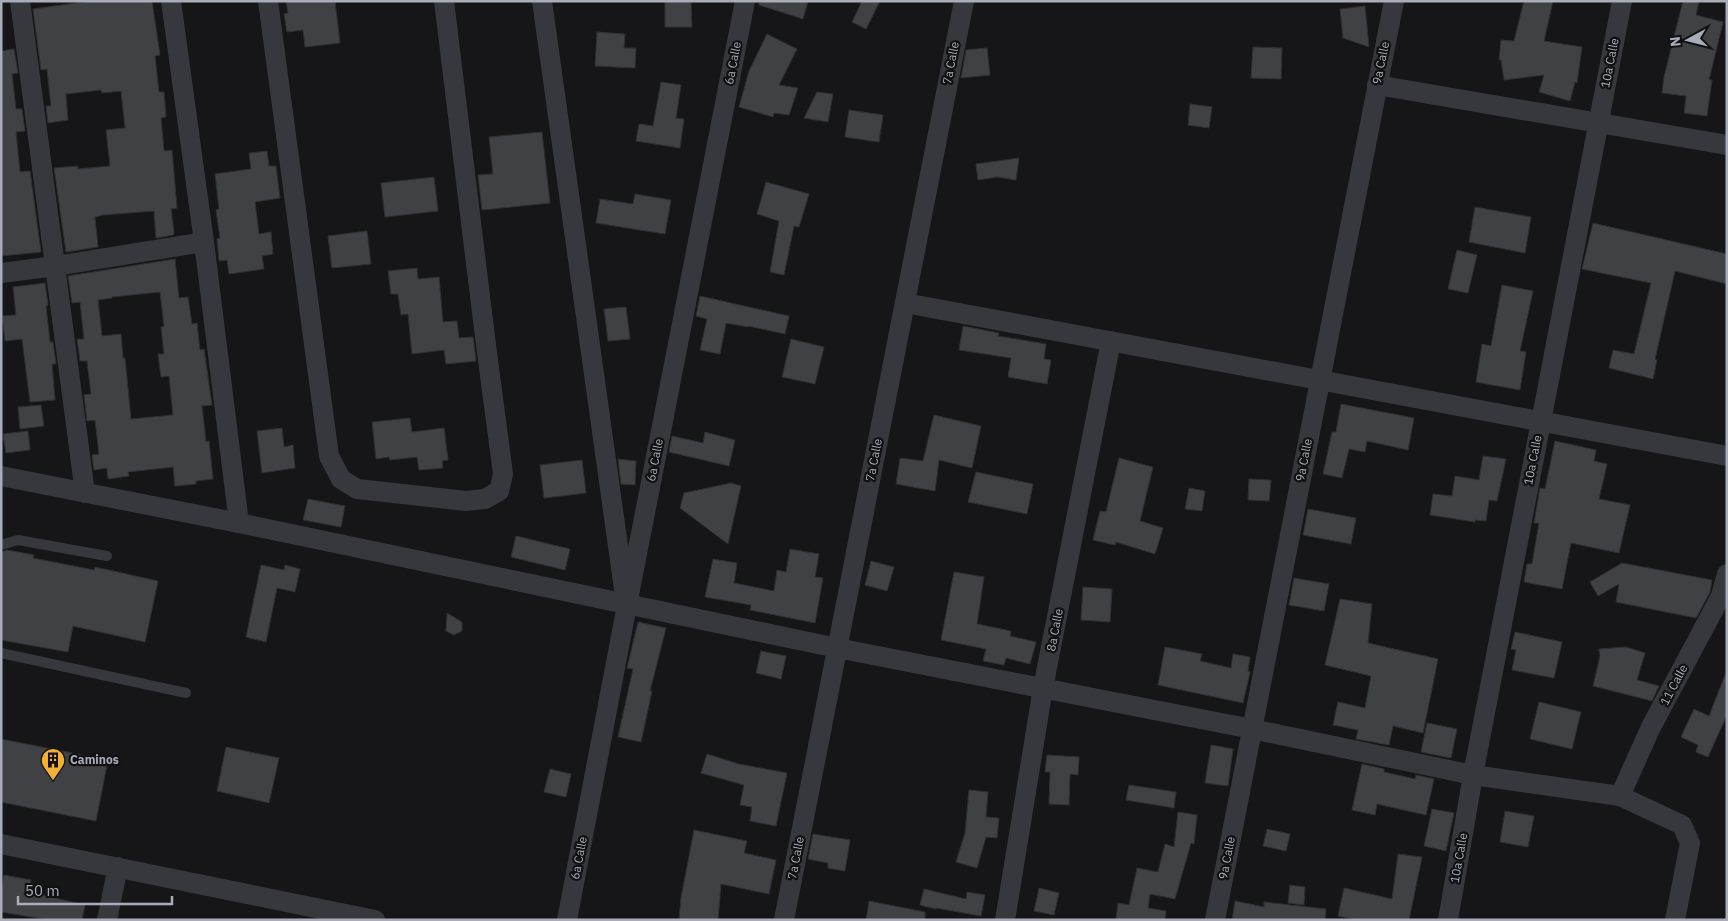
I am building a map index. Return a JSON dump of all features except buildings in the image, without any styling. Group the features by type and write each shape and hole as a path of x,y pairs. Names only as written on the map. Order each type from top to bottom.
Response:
{"street":[{"path":"20,1 85,493"},
{"path":"171,1 240,523"},
{"path":"268,1 329,456 341,479 357,489 466,501 486,499 499,491 503,474 444,1"},
{"path":"542,1 626,604"},
{"name":"6a Calle","path":"567,920 626,604 745,1"},
{"name":"7a Calle","path":"784,920 964,1"},
{"name":"9a Calle","path":"1215,920 1394,1"},
{"name":"10a Calle","path":"1448,920 1473,775 1622,1"},
{"path":"1377,85 1727,145"},
{"path":"1,273 204,242"},
{"path":"905,303 1727,456"},
{"name":"8a Calle","path":"1004,920 1043,688 1111,341"},
{"path":"1,476 240,523 837,648 1252,729 1473,775 1620,796 1682,825 1690,843 1675,920"},
{"name":"11 Calle","path":"1620,796 1651,727 1720,596 1727,574"},
{"path":"1,844 118,866 335,916 375,920"},
{"path":"107,920 118,866"}],"lane":[{"path":"1,545 18,540 108,556"},
{"path":"1,653 186,693"}],"place":[{"name":"Caminos","path":"53,781"}]}
